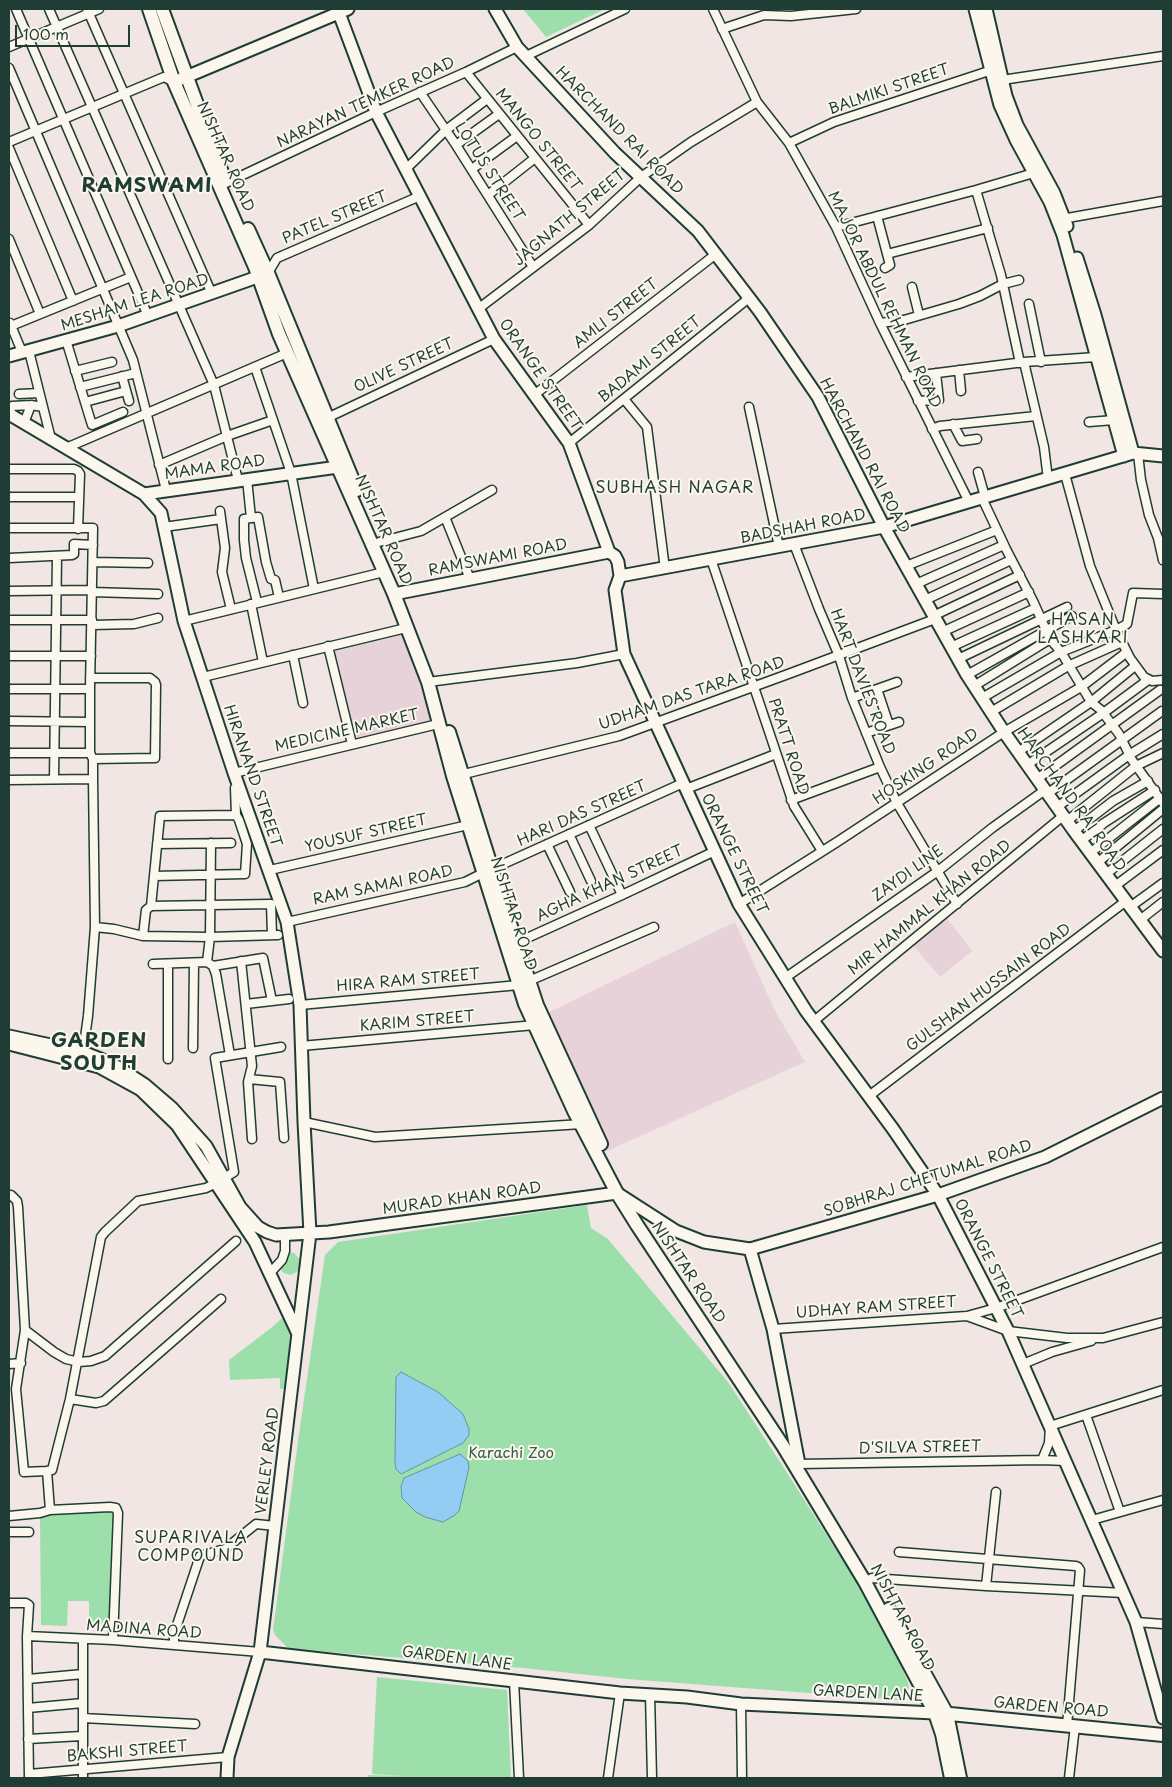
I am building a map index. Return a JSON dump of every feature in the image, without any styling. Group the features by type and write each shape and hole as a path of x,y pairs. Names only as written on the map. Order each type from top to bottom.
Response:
{"main road":[{"name":"NISHTAR ROAD","path":"149,9 174,82 327,418 379,542 432,682 457,775 524,983 539,1010 601,1144 630,1200 799,1464 869,1580 941,1714 960,1778"},
{"name":"NISHTAR ROAD","path":"162,9 226,183 263,276 287,352 384,572 397,593 406,628 432,682 438,724 457,775 468,825 516,943 524,983 525,1004 617,1193 869,1580"},
{"name":"HARCHAND RAI ROAD","path":"495,9 517,47 615,153 698,230 749,298 818,397 884,527 974,686 1062,815 1140,920 1161,943"},
{"path":"975,9 995,70 1002,80 1038,172"},
{"path":"986,9 997,95 1008,125 1054,193 1061,219 1095,315 1132,454"},
{"path":"174,82 344,11"},
{"name":"ORANGE STREET","path":"344,11 376,112 478,309 494,338 569,443 608,552 615,556 618,562 620,576 615,590 624,654 739,904 814,1021 938,1195 1008,1330 1124,1593 1136,1622 1163,1718"},
{"path":"1061,219 1063,235 1114,420 1132,454"},
{"name":"MESHAM LEA ROAD","path":"9,356 118,326 263,276"},
{"name":"HIRANAND STREET","path":"9,414 144,494 161,513 184,621 234,773 287,922 300,1005 310,1234"},
{"name":"BADSHAH ROAD","path":"620,576 884,527 1132,454 1163,456"},
{"name":"MAMA ROAD","path":"144,494 338,467"},
{"name":"RAMSWAMI ROAD","path":"397,593 608,552"},
{"path":"9,1036 83,1052 99,1058 128,1072 172,1108 206,1146 220,1180 255,1242 298,1336"},
{"path":"9,1044 98,1067 141,1090 177,1125 220,1180"},
{"name":"SOBHRAJ CHETUMAL ROAD","path":"750,1248 938,1195 1045,1157 1163,1098"},
{"name":"MURAD KHAN ROAD","path":"220,1180 258,1227 267,1232 284,1235 310,1234 617,1193"},
{"path":"617,1193 676,1231 704,1242 750,1248 773,1329 799,1464"},
{"name":"VERLEY ROAD","path":"227,1778 228,1757 260,1652 310,1234"},
{"name":"GARDEN LANE","path":"260,1652 620,1693 650,1694 741,1704 941,1714"},
{"name":"NISHTAR ROAD","path":"941,1714 942,1734 951,1778"},
{"name":"GARDEN ROAD","path":"941,1714 1163,1735"}],"street":[{"path":"16,9 148,316"},
{"path":"49,9 214,385 227,436 242,480 251,518"},
{"path":"9,47 88,11 99,9"},
{"path":"526,56 625,9"},
{"name":"MAJOR ABDUL REHMAN ROAD","path":"713,9 757,102 788,143 836,227 880,324 969,502"},
{"path":"722,29 764,15 791,16 856,9"},
{"path":"88,11 212,294"},
{"name":"NARAYAN TEMKER ROAD","path":"226,183 517,47"},
{"path":"1002,80 1163,56"},
{"path":"9,68 136,373 166,490"},
{"name":"BALMIKI STREET","path":"788,143 834,122 995,70"},
{"name":"MANGO STREET","path":"466,72 589,225"},
{"path":"9,142 164,77 174,82"},
{"name":"LOTUS STREET","path":"420,92 456,145 533,268"},
{"path":"406,169 446,130 487,99"},
{"name":"JAGNATH STREET","path":"478,309 589,225 641,177 691,142 757,102"},
{"path":"456,145 499,114"},
{"path":"472,170 517,136"},
{"path":"9,148 73,300"},
{"path":"488,195 535,158"},
{"path":"836,227 1038,172"},
{"path":"976,190 1003,284 1044,447 1048,478"},
{"name":"PATEL STREET","path":"263,276 277,258 420,196"},
{"path":"1061,219 1163,201"},
{"path":"878,216 890,266 885,268"},
{"path":"887,254 988,228"},
{"path":"9,239 40,314"},
{"name":"AMLI STREET","path":"534,395 716,254"},
{"path":"51,439 39,393 25,352 10,324 40,314 131,277"},
{"path":"880,324 904,320 980,296 1003,284 1019,280"},
{"path":"912,287 919,315"},
{"name":"BADAMI STREET","path":"569,443 749,298"},
{"path":"1029,304 1041,362"},
{"name":"OLIVE STREET","path":"327,418 494,338"},
{"path":"66,340 92,425 122,412"},
{"path":"66,448 287,352"},
{"path":"906,377 1022,363 1096,357"},
{"path":"75,372 112,362"},
{"name":"MAMA ROAD","path":"255,367 291,473 314,589"},
{"path":"959,370 961,391"},
{"path":"80,388 136,373"},
{"path":"918,401 939,400 936,373"},
{"path":"122,376 129,401"},
{"path":"85,402 126,391"},
{"path":"18,394 39,393"},
{"path":"624,399 647,427 665,568"},
{"path":"9,414 12,406 31,405 43,407"},
{"path":"24,423 31,405"},
{"path":"749,407 779,547"},
{"path":"932,430 940,426 953,424 1036,416"},
{"path":"160,465 227,436 273,420"},
{"path":"1089,422 1114,420"},
{"path":"953,424 962,441 977,439"},
{"path":"1132,454 1163,560"},
{"path":"78,471 86,460"},
{"path":"9,469 78,471"},
{"path":"78,471 80,474 78,529"},
{"path":"978,472 984,497 997,530 1029,592 1050,639 1091,702 1101,710 1122,740 1136,766 1155,790 1161,801 1090,852"},
{"path":"1065,474 1090,566 1116,630 1135,666 1144,678 1157,682 1163,680"},
{"path":"379,542 421,531 492,490"},
{"path":"9,497 78,497"},
{"path":"164,527 220,515 225,548 222,572 230,609"},
{"path":"263,662 246,558 244,519 258,517 266,562 271,579 275,580 279,597"},
{"path":"445,517 470,579"},
{"path":"1154,527 1163,524"},
{"path":"9,528 93,528 90,722 94,779 95,928 88,1016 83,1052"},
{"path":"906,566 997,530"},
{"path":"9,558 74,554 74,544 93,545"},
{"name":"HART DAVIES ROAD","path":"794,544 839,656 852,698 880,767 897,803 957,904"},
{"path":"916,584 1004,545"},
{"path":"54,779 57,556"},
{"name":"PRATT ROAD","path":"711,559 791,800 822,852"},
{"path":"925,600 1011,560"},
{"path":"92,562 148,563"},
{"path":"184,621 384,572"},
{"name":"UDHAM DAS TARA ROAD","path":"457,775 619,736 839,656 934,618 1020,576"},
{"path":"9,590 158,594"},
{"path":"942,632 1029,592"},
{"path":"982,698 1060,652 1127,624 1133,593 1163,594"},
{"path":"958,659 1067,607"},
{"path":"951,647 1036,608"},
{"path":"967,675 1072,616"},
{"path":"9,620 56,620 134,624 158,618"},
{"path":"203,677 406,628"},
{"path":"974,686 1050,639"},
{"path":"991,712 1068,666 1122,642"},
{"path":"328,646 352,744"},
{"name":"HOSKING ROAD","path":"739,904 822,852 1004,732 1081,687 1127,652"},
{"path":"432,682 577,663 624,654"},
{"path":"293,655 304,703"},
{"path":"9,656 91,656"},
{"path":"1018,752 1091,702 1135,666"},
{"path":"9,753 55,753 155,758 155,682 150,678 90,678"},
{"path":"1027,765 1148,680"},
{"path":"852,698 897,682"},
{"path":"9,689 90,689"},
{"path":"877,689 889,726"},
{"path":"1037,778 1160,690"},
{"name":"ZAYDI LINE","path":"785,978 938,871 992,828 1162,711"},
{"path":"9,721 90,722"},
{"path":"866,733 899,722"},
{"name":"MEDICINE MARKET","path":"234,773 438,724"},
{"path":"1062,815 1129,755 1163,734"},
{"path":"1062,815 1136,766 1163,753"},
{"name":"HARI DAS STREET","path":"487,871 589,825 684,786 776,754"},
{"path":"791,800 880,767"},
{"path":"9,780 94,779"},
{"path":"1074,831 1113,802 1148,781"},
{"path":"154,876 245,874 247,844 240,820 236,815 235,788"},
{"path":"1081,841 1104,823 1155,790"},
{"path":"1097,863 1163,809"},
{"path":"151,906 160,816 236,815"},
{"name":"MIR HAMMAL KHAN ROAD","path":"814,1021 1062,815"},
{"name":"YOUSUF STREET","path":"270,870 468,825"},
{"path":"589,825 622,895"},
{"path":"1106,874 1163,828"},
{"path":"569,834 591,881"},
{"path":"211,843 210,964 216,974 230,1055"},
{"path":"158,844 231,843"},
{"path":"547,844 570,892"},
{"name":"AGHA KHAN STREET","path":"516,943 622,895 714,850"},
{"path":"1115,886 1163,850"},
{"name":"RAM SAMAI ROAD","path":"287,922 465,882 487,871"},
{"name":"GULSHAN HUSSAIN ROAD","path":"869,1096 1128,904 1163,883"},
{"path":"1140,920 1163,902"},
{"path":"95,928 114,929 143,936 210,937 275,935 271,904 151,906 146,910 143,936"},
{"name":"HIRA RAM STREET","path":"300,1005 524,983 654,927"},
{"path":"153,964 210,964 263,958 272,1001"},
{"path":"241,962 246,1004 246,1024 252,1066 249,1078 252,1139"},
{"path":"193,1048 194,963"},
{"path":"168,964 168,1059"},
{"path":"246,1004 289,999"},
{"name":"KARIM STREET","path":"301,1046 535,1026"},
{"path":"9,1195 17,1201 18,1207 25,1330 16,1389 24,1472 47,1471 52,1470 70,1399 101,1237 138,1201 206,1188 234,1172 215,1058 281,1047"},
{"path":"249,1078 280,1082 284,1138"},
{"path":"304,1122 375,1137 582,1124"},
{"path":"270,1273 283,1255 286,1243 284,1235"},
{"path":"25,1330 66,1359 77,1362 91,1361 105,1356 236,1241"},
{"path":"967,1316 996,1308 1163,1247"},
{"path":"70,1399 96,1403 104,1401 221,1298"},
{"name":"UDHAY RAM STREET","path":"773,1329 967,1316 1008,1330 1066,1338 1103,1338"},
{"path":"1023,1364 1052,1352 1163,1322"},
{"path":"9,1364 21,1363"},
{"path":"1042,1460 1049,1443 1050,1426 1163,1390"},
{"path":"1086,1415 1120,1512"},
{"name":"D'SILVA STREET","path":"799,1464 1066,1461"},
{"path":"47,1471 50,1510"},
{"path":"986,1586 996,1492"},
{"path":"1092,1520 1163,1500"},
{"path":"9,1516 40,1513 50,1510 116,1508 118,1513 113,1640"},
{"path":"174,1645 174,1634 200,1556 225,1549 256,1524 275,1526"},
{"path":"9,1532 29,1532"},
{"path":"899,1552 1076,1566 1080,1570 1069,1778"},
{"path":"869,1580 1124,1593"},
{"path":"9,1603 26,1603 29,1605 27,1636 29,1776"},
{"path":"1136,1622 1163,1624"},
{"name":"MADINA ROAD","path":"27,1636 113,1640 260,1652"},
{"path":"82,1778 83,1639"},
{"path":"28,1679 83,1674"},
{"path":"514,1681 519,1778"},
{"path":"608,1778 620,1693"},
{"path":"650,1694 652,1778"},
{"path":"28,1708 83,1703"},
{"path":"741,1704 742,1778"},
{"path":"82,1718 195,1724"},
{"path":"28,1739 82,1736"},
{"name":"BAKSHI STREET","path":"29,1776 82,1769 228,1757"}],"shaded area":[{"path":"406,628 438,724 352,744 329,646"},
{"path":"944,914 972,951 940,977 910,942"},
{"path":"735,922 774,1009 805,1062 605,1152 541,1016"}],"green space":[{"path":"523,9 605,9 546,37"},
{"name":"Karachi Zoo","path":"587,1205 591,1228 608,1239 728,1382 791,1479 867,1599 895,1652 908,1682 909,1689 905,1698 899,1700 627,1679 523,1668 292,1649 287,1647 275,1635 273,1630 325,1255 338,1242"},
{"path":"287,1252 294,1253 301,1261 298,1271 291,1275 284,1273 279,1268"},
{"path":"288,1313 298,1336 292,1388 280,1389 280,1378 230,1380 229,1360"},
{"path":"113,1510 113,1627 89,1626 89,1601 68,1601 67,1626 41,1625 40,1513"},
{"path":"377,1677 507,1690 511,1778 368,1778 368,1775 404,1776 372,1774"}],"water":[{"path":"401,1372 438,1392 463,1414 469,1429 469,1435 463,1443 401,1474 396,1469 395,1463 396,1377"},
{"path":"460,1454 468,1461 469,1467 459,1511 455,1515 443,1522 425,1517 416,1512 402,1498 401,1486 404,1478"}],"district":[{"name":"RAMSWAMI","path":"147,186"},
{"name":"SUBHASH NAGAR","path":"675,489"},
{"name":"HASAN LASHKARI","path":"1083,630"},
{"name":"GARDEN SOUTH","path":"99,1052"},
{"name":"SUPARIVALA COMPOUND","path":"191,1548"}]}
